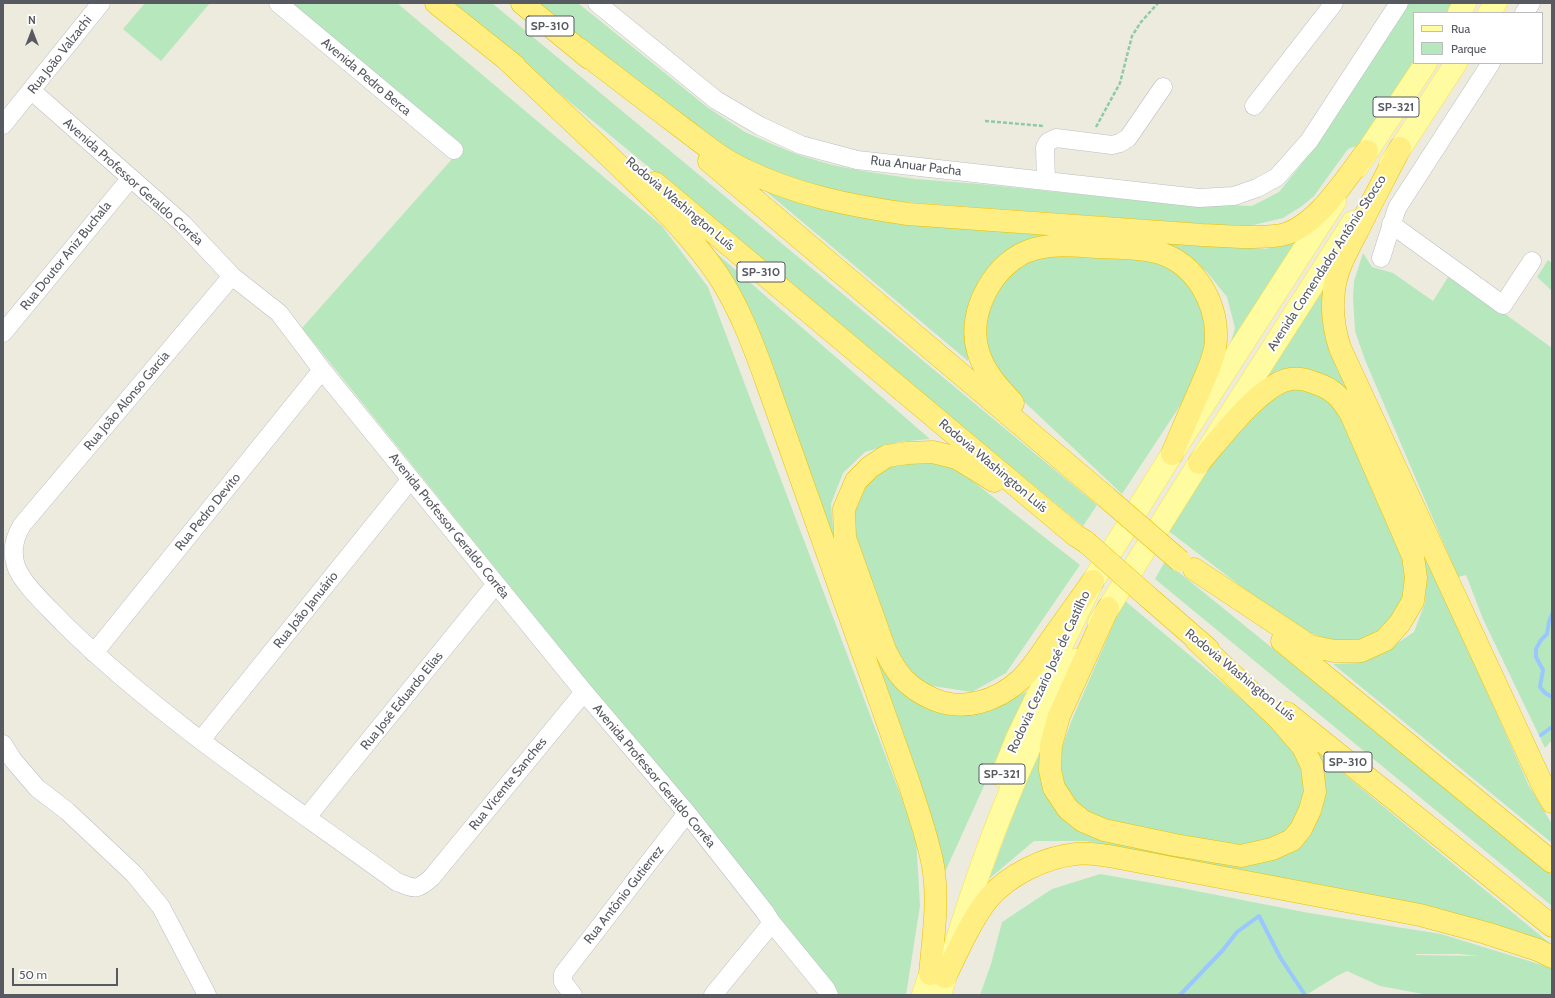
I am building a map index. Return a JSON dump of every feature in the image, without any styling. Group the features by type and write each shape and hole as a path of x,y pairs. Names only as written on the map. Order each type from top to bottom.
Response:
{"highway":[{"name":"Rodovia Washington Luís","path":"436,3 504,57 1081,538 1196,640 1552,926"},
{"name":"SP-310","path":"522,3 1187,565 1552,862"},
{"path":"578,49 714,152 743,170 772,183 822,198 872,209 908,214 1202,236 1282,235 1305,225 1323,208 1367,151"},
{"path":"504,57 653,199 679,226 697,247 718,276 736,307 754,347 907,776 927,839 933,868 938,982"},
{"path":"1400,148 1360,224 1338,272 1332,310 1335,330 1340,348 1350,370 1543,786 1552,802"},
{"path":"1073,469 992,380 984,367 975,336 977,315 983,295 991,281 1003,268 1018,256 1033,249 1054,245 1138,249 1161,253 1180,263 1198,280 1208,298 1215,317 1216,339 1212,360 1172,454"},
{"path":"1187,565 1310,646 1334,651 1361,651 1385,640 1400,623 1413,601 1416,578 1413,556 1351,414 1342,399 1328,387 1306,380 1290,379 1274,385 1256,398 1199,463"},
{"path":"1081,538 1029,508 994,482 957,458 933,452 907,453 887,456 870,467 856,481 844,509 845,538 892,666 914,689 943,703 968,705 986,700 1002,694 1021,680 1038,659 1092,581"},
{"path":"1108,608 1059,716 1051,744 1050,770 1054,788 1068,809 1083,821 1104,830 1175,845 1241,856 1272,850 1292,840 1301,829 1310,810 1315,792 1312,766 1303,747 1279,719 1196,640"},
{"path":"938,982 976,916 989,898 1013,877 1043,861 1076,853 1109,856 1420,915 1486,933 1538,950 1552,957"}],"main road":[{"path":"1460,12 1465,3"},
{"path":"1490,12 1496,3"},
{"name":"Avenida Comendador Antônio Stocco","path":"1172,454 1367,151 1425,64"},
{"name":"Avenida Comendador Antônio Stocco","path":"1199,463 1455,64"},
{"name":"Rodovia Cezario José de Castilho","path":"938,982 973,848 1016,738 1092,581 1172,454"},
{"name":"Rodovia Cezario José de Castilho","path":"923,995 938,982 982,864 1036,732 1059,688 1199,463"}],"street":[{"name":"Rua João Valzachi","path":"3,125 32,91 101,3"},
{"name":"Avenida Pedro Berca","path":"278,3 454,150"},
{"name":"Rua Anuar Pacha","path":"597,3 716,100 760,126 801,145 857,160 1199,198 1234,196 1257,188 1277,177 1309,141 1399,3"},
{"path":"1254,106 1334,3"},
{"path":"1525,12 1531,3"},
{"path":"1381,258 1396,208 1490,64"},
{"path":"1046,181 1045,147 1048,142 1056,138 1112,145 1120,143 1128,138 1163,87"},
{"name":"Avenida Professor Geraldo Corrêa","path":"32,91 130,179 183,224 232,276 279,313 322,370 584,692 687,813 766,912 772,923 829,995"},
{"name":"Rua Doutor Aniz Buchala","path":"3,334 130,179"},
{"path":"1391,224 1504,305 1532,261"},
{"name":"Rua João Alonso Garcia","path":"201,740 169,717 94,653 44,604 16,567 14,546 15,536 22,525 232,276"},
{"name":"Rua Pedro Devito","path":"94,653 322,370"},
{"name":"Rua João Januário","path":"201,740 411,479"},
{"name":"Rua José Eduardo Elias","path":"307,817 496,584"},
{"name":"Rua Vicente Sanches","path":"201,740 397,882 412,888 422,886 432,877 584,692"},
{"path":"3,744 13,760 37,788 67,811 134,874 161,907 207,995"},
{"name":"Rua Antônio Gutierrez","path":"573,995 563,982 563,974 687,813"},
{"path":"712,995 772,923"}],"path":[{"path":"1089,142 1120,83 1132,36 1141,22 1158,3"},
{"path":"985,120 1045,126"}],"green space":[{"path":"145,3 210,3 161,61 123,29"},
{"path":"286,3 397,3 662,226 708,287 916,836 920,906 906,995 839,995 302,328 460,150"},
{"path":"450,3 492,3 1097,505 1083,526"},
{"path":"534,3 578,3 707,107 745,132 799,155 832,165 915,179 980,184 1144,201 1252,206 1279,192 1300,166 1406,3 1459,3 1453,12 1413,12 1413,64 1365,143 1348,149 1314,196 1302,206 1283,218 1245,227 850,198 743,165"},
{"path":"762,188 874,219 1266,249 1308,236 1226,359 1235,328 1227,297 1207,272 1180,250 1038,240 969,325 968,361"},
{"path":"707,245 930,439 899,442 865,452 843,473 831,504 834,539 884,669 900,692 928,708 955,714 979,714 1001,705 1027,691 945,872 755,335"},
{"path":"1060,251 1137,255 1172,265 1198,294 1209,322 1207,354 1191,389 1122,494 999,378 982,345 984,314 995,290 1023,259"},
{"path":"1363,253 1372,267 1393,273 1433,301 1450,274 1552,348 1552,740 1545,748 1483,619 1466,575 1458,577 1365,360 1355,331 1353,298 1354,281"},
{"path":"1548,260 1552,263 1552,291 1537,277"},
{"path":"1328,273 1332,343 1529,786 1552,824 1552,843 1333,664 1358,663 1384,652 1414,632 1425,603 1426,569 1354,405 1334,381 1261,381"},
{"path":"1283,389 1316,391 1338,406 1398,544 1407,572 1404,602 1389,624 1366,639 1333,641 1294,627 1166,529 1213,460 1263,400"},
{"path":"932,458 965,475 1080,565 1006,673 972,692 926,685 895,659 847,523 854,487 879,464"},
{"path":"1165,561 1552,875 1552,906 1155,579"},
{"path":"1124,600 1280,731 1305,770 1307,792 1289,832 1243,850 1102,823 1078,807 1060,782 1060,753 1071,722"},
{"path":"1039,746 1065,816 1245,865 1293,848 1317,752 1552,945 1411,907 1086,841 1034,841 989,879"},
{"path":"1100,874 1309,913 1441,934 1552,968 1552,995 1428,995 1380,986 1347,971 1306,995 980,995 991,964 1002,922 1052,889","holes":["1416,954 1459,954 1479,956 1416,955"]}],"waterway":[{"path":"1552,614 1547,634 1541,640 1536,649 1536,657 1543,670 1540,687 1545,693 1552,697"},
{"path":"1541,735 1552,727"},
{"path":"1180,995 1223,950 1237,932 1259,916 1280,957 1305,995"}]}
